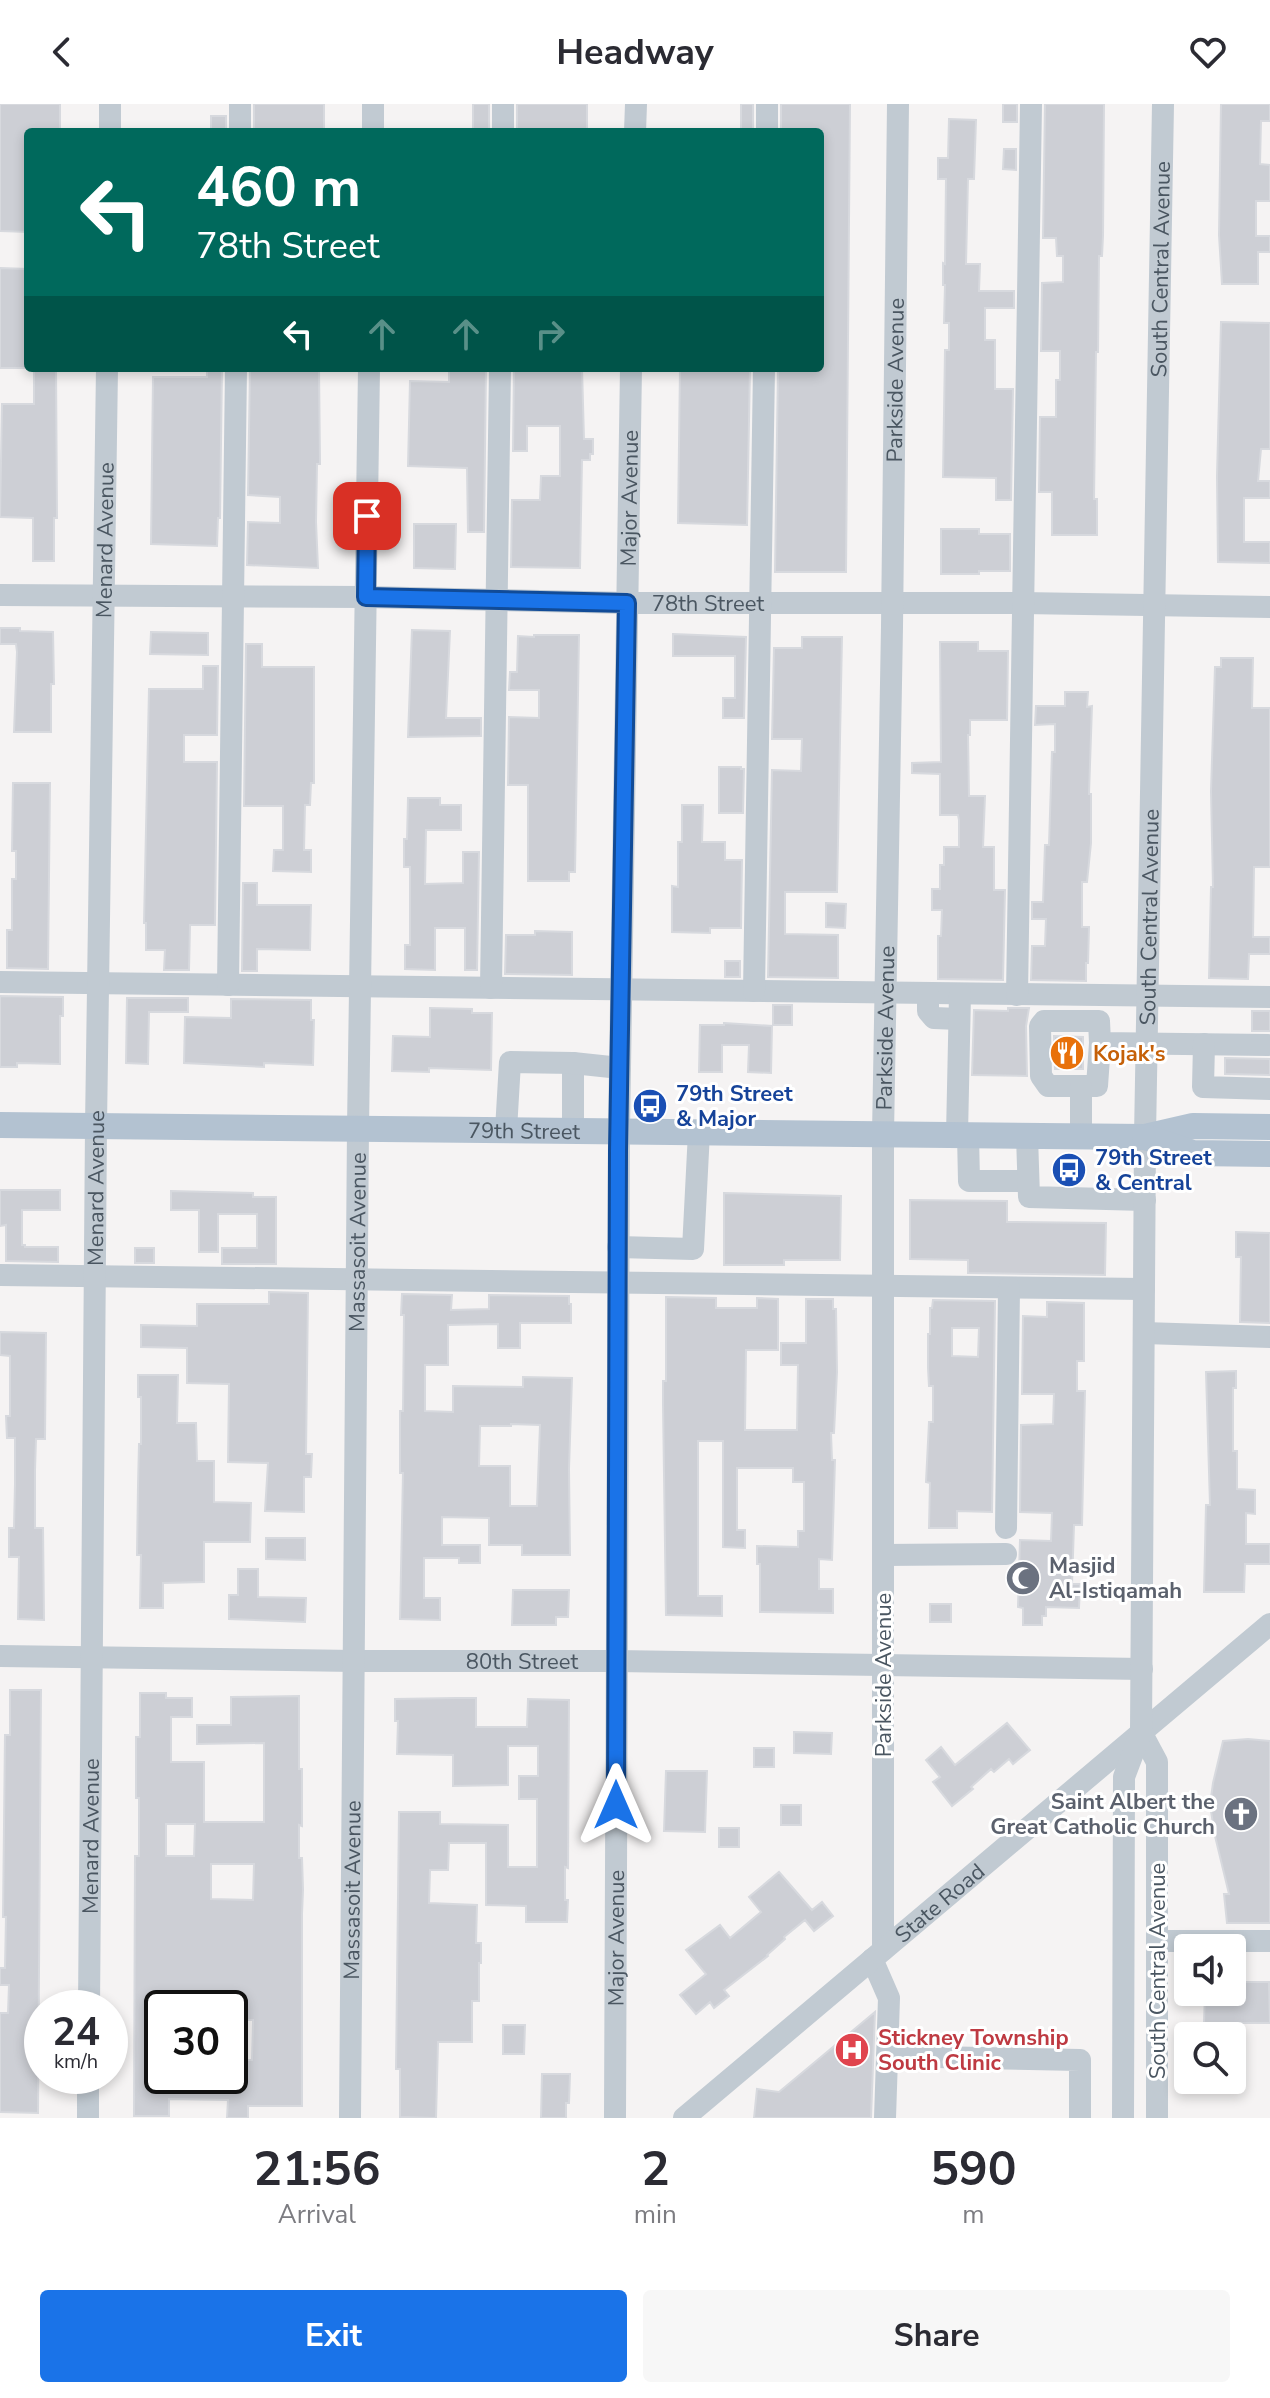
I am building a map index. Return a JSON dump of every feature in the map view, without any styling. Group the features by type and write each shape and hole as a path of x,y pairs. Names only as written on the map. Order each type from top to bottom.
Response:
{"main road":[{"name":"79th Street","path":"0,1125 1081,1137 1145,1137 1193,1126 1270,1127"},
{"name":"79th Street","path":"1145,1137 1193,1153 1270,1154"}],"street":[{"path":"110,104 110,128"},
{"path":"240,104 240,128"},
{"path":"373,104 373,128"},
{"path":"503,104 503,128"},
{"path":"635,128 636,104"},
{"path":"767,104 767,128"},
{"name":"Parkside Avenue","path":"877,1954 883,1666 883,1134 898,104"},
{"path":"1017,995 1031,104"},
{"name":"South Central Avenue","path":"1123,2118 1124,1777 1141,1732 1146,1043 1163,104"},
{"name":"Menard Avenue","path":"89,1990 96,1126 107,372"},
{"path":"228,985 236,372"},
{"name":"Massasoit Avenue","path":"350,2118 358,1128 369,372"},
{"path":"491,988 500,372"},
{"name":"Major Avenue","path":"615,2118 619,1131 631,372"},
{"path":"754,991 764,372"},
{"name":"78th Street","path":"0,595 1270,607"},
{"path":"0,982 1270,997"},
{"path":"928,994 928,1011 934,1018 959,1019"},
{"path":"960,994 962,1135 969,1181 1028,1181"},
{"path":"1044,1021 1099,1021 1100,1043 1097,1086 1048,1086 1044,1081 1041,1076 1040,1026 1044,1021"},
{"path":"1100,1043 1268,1045"},
{"path":"1204,1044 1203,1087 1270,1089"},
{"path":"506,1130 510,1062 573,1063 620,1068"},
{"path":"573,1063 573,1131"},
{"path":"1081,1087 1081,1137"},
{"path":"618,1247 693,1249 699,1132"},
{"path":"1027,1136 1029,1197 1145,1200"},
{"path":"0,1275 1144,1289"},
{"path":"1006,1528 1009,1288"},
{"path":"1144,1333 1270,1337"},
{"path":"883,1555 1006,1554"},
{"name":"State Road","path":"684,2118 1270,1624"},
{"name":"80th Street","path":"0,1656 1142,1669"},
{"name":"South Central Avenue","path":"1141,1732 1157,1762 1157,2118"},
{"path":"1158,1941 1270,1941"},
{"path":"877,1954 889,1998 885,2118"},
{"path":"887,2056 1080,2060 1080,2118"},
{"path":"88,2094 88,2118"}],"building":[{"path":"0,104 60,104 60,128 24,128 24,232 0,231"},
{"path":"254,104 324,104 324,128 254,128"},
{"path":"473,104 489,104 489,128 473,128"},
{"path":"517,104 587,104 587,128 517,128"},
{"path":"741,104 753,104 753,128 741,128"},
{"path":"781,104 850,104 846,572 775,572 778,372 824,372 824,128 781,128"},
{"path":"1003,104 1017,104 1017,122 1003,122"},
{"path":"1045,104 1104,104 1103,236 1102,256 1099,256 1096,352 1094,499 1097,499 1097,535 1052,535 1052,492 1039,492 1040,417 1056,417 1056,380 1060,380 1060,351 1041,351 1042,283 1063,282 1063,256 1057,256 1056,238 1043,238"},
{"path":"1221,104 1270,104 1270,121 1261,121 1260,164 1270,165 1270,201 1256,201 1256,236 1270,236 1270,252 1258,252 1258,284 1222,284 1219,235"},
{"path":"211,116 226,116 226,128 211,128"},
{"path":"949,119 976,120 974,179 968,179 966,264 980,264 979,291 1014,291 1014,308 985,308 985,340 995,340 995,389 1013,389 1011,500 996,500 996,478 943,477 945,350 949,350 949,323 944,323 943,285 946,179 938,179 938,158 948,158"},
{"path":"1004,149 1016,149 1016,170 1003,169"},
{"path":"0,268 24,269 24,368 0,368"},
{"path":"1221,322 1270,323 1270,449 1261,449 1258,481 1270,481 1270,498 1244,498 1244,542 1270,542 1270,563 1218,562"},
{"path":"34,372 56,372 57,518 54,518 54,561 33,561 33,518 0,517 2,404 34,404"},
{"path":"207,372 222,372 217,546 151,544 153,377 207,377"},
{"path":"250,372 319,372 318,568 247,565 248,522 280,523 280,497 248,495"},
{"path":"449,372 486,372 484,532 468,532 467,468 408,466 410,381 449,382"},
{"path":"514,372 582,372 584,439 593,439 593,454 590,454 590,460 582,460 580,568 511,567 512,500 540,500 541,476 560,476 560,426 527,426 527,451 513,451"},
{"path":"680,372 750,372 747,525 678,523"},
{"path":"414,524 456,524 455,569 414,568"},
{"path":"941,529 979,529 979,534 1010,534 1010,571 941,574"},
{"path":"0,628 53,632 51,732 14,732 16,644 0,644"},
{"path":"412,630 450,631 446,718 481,718 481,736 408,737"},
{"path":"151,632 208,633 208,655 150,654"},
{"path":"673,634 746,637 744,718 723,718 723,698 735,698 735,656 673,656"},
{"path":"579,635 575,872 569,872 569,881 528,881 528,785 508,785 509,717 539,718 539,690 509,690 510,672 517,672 518,636"},
{"path":"802,637 842,637 837,892 785,892 785,934 838,935 838,978 768,977 772,770 801,771 802,739 772,739 774,648 802,648"},
{"path":"940,642 978,642 978,651 1008,651 1007,720 970,720 968,735 969,796 985,796 983,847 994,847 994,890 1005,890 1003,980 938,979 938,936 941,936 942,910 932,910 932,889 940,889 944,847 959,847 959,820 958,815 940,815 940,774 912,773 912,763 941,762"},
{"path":"246,644 262,644 262,667 314,667 314,783 311,783 310,805 305,805 304,850 311,850 311,872 273,871 274,850 283,850 283,806 244,806"},
{"path":"1221,658 1253,658 1252,708 1270,708 1270,867 1254,867 1253,937 1270,937 1270,954 1249,954 1248,979 1209,978 1215,667 1221,667"},
{"path":"203,666 218,666 217,735 184,735 184,762 217,762 215,925 190,925 189,970 164,970 165,950 146,950 144,923 149,689 203,689"},
{"path":"1065,692 1088,692 1087,707 1092,706 1091,843 1087,882 1082,882 1082,927 1089,927 1086,981 1031,980 1032,946 1045,946 1046,919 1032,919 1032,902 1043,902 1045,845 1049,845 1052,752 1055,752 1055,724 1035,725 1036,706 1065,706"},
{"path":"719,767 744,769 743,813 719,813"},
{"path":"13,783 50,783 48,969 7,968 7,930 12,930 12,879 16,879 16,851 12,851"},
{"path":"408,798 440,798 440,805 461,805 461,830 426,830 425,884 463,883 463,852 479,852 477,970 465,970 465,928 435,928 435,970 405,969 405,945 410,945 410,867 404,867"},
{"path":"682,805 703,805 702,842 725,842 725,860 742,860 741,928 710,928 710,933 672,932 672,886 678,887"},
{"path":"243,883 257,883 257,905 311,905 310,950 257,949 257,971 242,971"},
{"path":"826,903 846,904 845,928 826,927"},
{"path":"535,931 572,932 572,975 505,974 506,935 535,935"},
{"path":"725,961 740,961 740,977 725,977"},
{"path":"0,996 63,997 60,1064 17,1063 17,1067 0,1067"},
{"path":"127,998 188,998 188,1012 149,1012 148,1064 126,1063"},
{"path":"231,999 311,1000 313,1065 264,1063 264,1067 184,1063 185,1017 231,1018"},
{"path":"773,1005 792,1005 792,1025 773,1025"},
{"path":"430,1008 492,1013 491,1070 429,1068 429,1072 392,1071 393,1036 430,1037"},
{"path":"1008,1008 1029,1008 1026,1026 1027,1076 972,1075 974,1010 1008,1011"},
{"path":"1252,1011 1270,1011 1270,1031 1252,1031"},
{"path":"700,1025 772,1026 771,1073 748,1072 749,1045 722,1045 722,1072 699,1072"},
{"name":"Kojak's","path":"1054,1036 1083,1037 1083,1069 1055,1069"},
{"path":"1225,1058 1270,1059 1270,1075 1225,1074"},
{"path":"0,1190 60,1190 60,1210 22,1210 22,1245 58,1247 58,1262 6,1261 6,1225 0,1226"},
{"path":"171,1191 253,1193 253,1197 276,1197 276,1264 222,1264 222,1248 257,1248 257,1214 218,1214 218,1252 199,1252 199,1210 171,1210"},
{"path":"724,1193 841,1196 840,1260 784,1260 784,1265 724,1265"},
{"path":"910,1200 1007,1201 1007,1222 1106,1223 1105,1275 968,1273 968,1260 910,1259"},
{"path":"1236,1232 1270,1233 1270,1323 1240,1322 1241,1257 1236,1257"},
{"path":"135,1248 154,1248 154,1263 135,1263"},
{"path":"269,1292 308,1293 306,1454 312,1454 311,1477 304,1477 304,1512 265,1511 268,1463 228,1462 229,1384 187,1383 187,1348 141,1347 141,1325 197,1326 197,1304 269,1304"},
{"path":"402,1294 452,1295 451,1310 489,1309 489,1295 569,1296 571,1304 571,1323 520,1323 520,1348 498,1348 498,1324 448,1325 448,1365 425,1365 425,1411 453,1412 453,1386 523,1387 523,1377 572,1378 570,1555 522,1555 522,1545 489,1545 489,1518 442,1517 442,1545 480,1545 480,1563 459,1563 459,1558 424,1558 424,1598 440,1598 440,1620 400,1619 403,1473 400,1473 400,1411 403,1411 404,1315 401,1315","holes":["540,1425 537,1506 510,1506 510,1466 479,1466 480,1426"]},
{"path":"666,1297 716,1298 716,1308 757,1308 757,1298 778,1299 778,1350 746,1350 745,1430 797,1430 798,1365 781,1365 781,1343 806,1343 806,1299 833,1299 833,1309 836,1309 837,1372 834,1433 831,1433 832,1460 835,1460 832,1560 819,1559 819,1589 833,1589 833,1613 760,1612 757,1546 798,1547 798,1531 804,1531 804,1482 793,1482 793,1468 737,1468 737,1530 745,1530 745,1548 723,1547 723,1441 698,1441 698,1596 722,1596 722,1616 666,1615 663,1381 666,1381"},
{"path":"933,1300 995,1301 992,1512 957,1511 957,1528 929,1528 930,1483 926,1482 929,1422 933,1422 933,1386 929,1386 928,1334","holes":["952,1328 979,1328 978,1357 952,1356"]},
{"path":"1047,1302 1084,1303 1084,1361 1077,1361 1077,1391 1085,1391 1082,1525 1074,1525 1072,1584 1080,1584 1079,1608 1046,1607 1042,1625 1023,1625 1023,1608 1018,1607 1020,1540 1051,1541 1052,1513 1020,1512 1021,1425 1053,1424 1054,1394 1022,1394 1023,1316 1047,1317"},
{"path":"0,1332 46,1333 45,1439 36,1439 35,1470 35,1528 43,1528 44,1620 18,1619 19,1557 9,1557 9,1528 14,1528 15,1484 15,1438 7,1438 6,1416 10,1416 10,1356 0,1355"},
{"path":"1236,1371 1233,1451 1237,1451 1237,1489 1255,1490 1255,1514 1246,1513 1246,1544 1270,1544 1270,1564 1245,1564 1244,1592 1204,1592 1206,1505 1210,1505 1206,1372"},
{"path":"138,1375 178,1375 177,1423 196,1423 197,1461 214,1461 214,1502 251,1503 250,1542 204,1542 204,1582 163,1583 163,1608 140,1608 141,1555 137,1555 141,1397 138,1397"},
{"path":"266,1538 305,1538 305,1560 266,1559"},
{"path":"238,1569 258,1569 258,1597 306,1598 305,1622 229,1619 229,1595 238,1595"},
{"path":"513,1590 569,1590 568,1617 556,1617 556,1625 512,1625"},
{"path":"930,1604 951,1604 951,1622 930,1622"},
{"path":"10,1690 41,1690 39,1990 24,1990 24,2094 38,2094 38,2113 0,2112 0,2013 8,2013 9,1985 0,1985 0,1968 5,1968 5,1735 10,1735"},
{"path":"140,1693 166,1693 166,1698 192,1698 192,1717 171,1717 171,1762 204,1762 204,1822 264,1822 264,1743 197,1744 197,1725 231,1725 231,1697 299,1696 302,1826 299,1825 299,1858 302,1858 303,1890 302,2106 248,2106 248,2118 227,2118 228,2100 169,2099 169,2116 134,2116 135,1856 139,1856 136,1737 140,1737","holes":["166,1824 195,1824 194,1856 166,1856","211,1864 254,1864 253,1900 211,1899"]},
{"path":"476,1698 476,1727 527,1727 528,1699 569,1700 568,1868 565,1867 567,1922 526,1922 526,1906 486,1905 486,1843 449,1843 448,1870 430,1870 429,1903 477,1905 476,1943 481,1943 481,1963 479,2001 472,2001 472,2042 438,2042 436,2118 400,2117 400,2069 396,2069 399,1812 440,1812 440,1824 508,1825 508,1867 537,1867 537,1799 519,1799 519,1776 538,1776 538,1746 508,1746 508,1785 453,1786 453,1755 397,1754 395,1699"},
{"path":"1007,1723 1030,1750 1013,1764 1009,1759 994,1772 991,1769 952,1806 933,1782 940,1777 926,1760 941,1747 955,1765"},
{"path":"794,1732 832,1733 831,1754 794,1753"},
{"name":"Saint Albert the Great Catholic Church","path":"1223,1741 1270,1741 1270,1923 1227,1923 1224,1894 1229,1894 1210,1805"},
{"path":"754,1748 774,1748 774,1767 754,1767"},
{"path":"666,1771 707,1771 705,1832 664,1831"},
{"path":"781,1805 801,1805 801,1825 781,1825"},
{"path":"719,1828 739,1828 739,1847 719,1847"},
{"path":"779,1872 812,1910 822,1902 833,1916 814,1931 805,1920 784,1937 768,1956 724,1990 729,1996 714,2008 710,2002 696,2014 680,1995 706,1974 686,1950 720,1925 730,1938 761,1912 749,1897"},
{"path":"1246,1982 1269,1982 1270,2023 1204,2022 1205,2006 1246,2006"},
{"name":"Stickney Township South Clinic","path":"875,2012 871,2118 754,2118 757,2089 779,2092"},
{"path":"503,2025 525,2025 524,2054 503,2054"},
{"path":"542,2074 570,2074 566,2118 541,2118"}],"place":[{"name":"Kojak's","path":"1067,1053"},
{"name":"79th Street & Major","path":"650,1106"},
{"name":"79th Street & Central","path":"1069,1170"},
{"name":"Masjid Al-Istiqamah","path":"1023,1578"},
{"name":"Saint Albert the Great Catholic Church","path":"1241,1814"},
{"name":"Stickney Township South Clinic","path":"852,2050"}],"route":[{"path":"367,516 366,597 627,603 618,1151 616,1805"}]}
